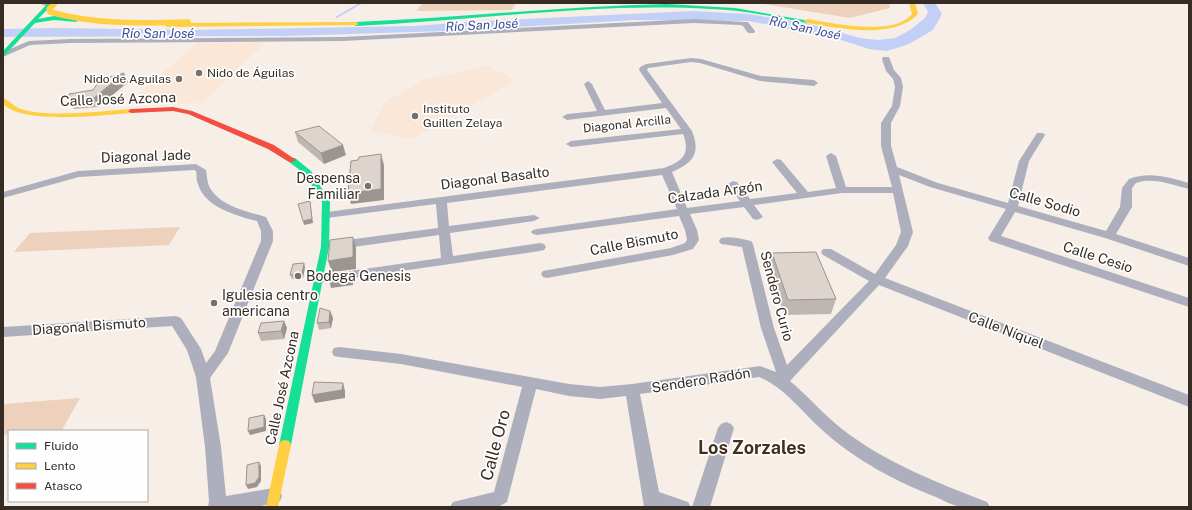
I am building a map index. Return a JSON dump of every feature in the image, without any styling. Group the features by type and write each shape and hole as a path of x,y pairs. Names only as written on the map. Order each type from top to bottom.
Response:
{"main road":[{"path":"50,6 56,11 65,14 131,19 339,24 412,22 634,7 672,6 754,12 857,28 880,28 899,24 912,19 916,12 912,3"},
{"path":"50,6 49,11 56,15 68,18 122,23 413,19 640,4 702,5 857,23 874,23 890,20 900,16"},
{"path":"3,53 50,6"},
{"path":"33,23 54,18 130,25 214,22"},
{"name":"Calle José Azcona","path":"3,100 10,107 24,112 43,114 66,115 154,109 173,109 190,112 236,130 271,147 294,161 308,173 326,202 327,215 325,247 273,501"}],"street":[{"path":"3,53 29,43 56,41 343,39 694,21 740,23 745,24 751,31"},
{"path":"687,131 643,70 644,67 690,60 701,61 760,78 814,83"},
{"path":"886,60 890,71 897,78 899,87 896,106 886,122 886,146 898,190 907,232 902,246 877,280 783,379 835,432 873,458 911,480 981,507"},
{"path":"588,84 602,112"},
{"path":"567,117 668,105"},
{"name":"Diagonal Basalto","path":"327,215 666,171 687,161 692,154 692,141 687,131"},
{"name":"Diagonal Arcilla","path":"571,144 687,131"},
{"path":"1012,208 1024,161 1040,135"},
{"path":"831,156 842,190"},
{"path":"777,162 804,194"},
{"name":"Diagonal Jade","path":"3,195 78,174 196,167 201,170 203,185 213,199 236,212 262,219 267,231 267,241 221,353 203,377"},
{"name":"Calle Sodio","path":"892,169 934,185 1109,236 1189,262"},
{"path":"666,171 683,211"},
{"path":"1109,236 1126,206 1128,186 1132,182 1141,177 1189,186"},
{"path":"733,184 757,217"},
{"name":"Calzada Argón","path":"537,232 804,194 842,190 898,190"},
{"path":"441,200 447,260"},
{"name":"Calle Cesio","path":"1012,208 994,238 997,240 1189,303"},
{"name":"Calle Bismuto","path":"547,274 682,249 689,246 693,240 692,230 683,211"},
{"path":"325,247 534,218"},
{"name":"Sendero Curio","path":"725,241 747,244 767,326 783,379"},
{"path":"319,279 540,247"},
{"name":"Calle Níquel","path":"827,252 877,280 1189,401"},
{"name":"Diagonal Bismuto","path":"3,332 176,321 194,349 203,377"},
{"name":"Sendero Radón","path":"339,352 400,359 569,390 600,393 632,390 760,371 783,379"},
{"path":"203,377 213,447 218,500 217,506 273,501"},
{"name":"Calle Oro","path":"459,507 496,500 501,497 530,383"},
{"path":"632,390 652,503 682,507"},
{"path":"701,507 726,428"}],"shaded area":[{"path":"423,3 516,3 512,10 416,11"},
{"path":"727,3 889,3 890,8 850,18 764,4"},
{"name":"Nido de Águilas","path":"266,42 204,103 127,104 197,43"},
{"name":"Instituto Guillen Zelaya","path":"488,66 517,80 411,139 370,131 385,102 425,79"},
{"path":"180,227 169,245 14,252 30,233"},
{"path":"80,398 62,430 8,430 8,434 3,435 3,404"}],"water":[{"name":"Río San José","path":"923,3 935,3 942,14 933,30 909,44 887,51 869,49 835,38 749,21 635,20 446,31 286,36 3,37 3,29 55,28 193,30 415,26 480,21 693,11 748,14 806,23 860,38 878,40 895,38 910,30 925,18 928,12"}],"building":[{"path":"124,73 94,98 69,100 69,94 93,90 100,80"},
{"path":"319,126 343,145 321,153 295,132"},
{"path":"381,154 381,189 348,193 351,161 358,160 359,157"},
{"path":"310,201 312,219 303,221 298,204"},
{"path":"353,237 353,257 328,261 330,240"},
{"path":"816,252 836,299 788,300 772,253"},
{"path":"304,263 302,274 290,275 293,264"},
{"path":"351,272 350,277 329,280 329,275"},
{"path":"320,308 330,311 329,322 317,323"},
{"path":"284,321 281,331 258,333 261,323"},
{"path":"314,382 343,383 342,390 312,395"},
{"path":"264,415 264,427 248,431 249,418"},
{"path":"259,462 259,477 255,483 246,485 247,465"}],"waterway":[{"path":"337,17 361,3"}],"traffic: fast":[{"path":"3,54 51,3"},
{"path":"356,24 578,9 667,6 723,8 807,21"},
{"path":"34,22 54,18 76,20"},
{"path":"285,445 325,247 326,202 308,173 292,160"}],"traffic: slow":[{"path":"55,3 49,9 50,12 84,20 118,23 188,22"},
{"path":"807,21 864,28 895,26 907,21 915,14 912,3"},
{"path":"167,25 356,24"},
{"path":"3,100 10,107 34,114 68,115 131,111"},
{"path":"272,507 285,445"}],"traffic: jam":[{"path":"131,111 173,109 190,112 271,147 292,160"}],"place":[{"name":"Nido de Águilas","path":"199,73"},
{"name":"Nido de Aguilas","path":"179,79"},
{"name":"Instituto Guillen Zelaya","path":"415,116"},
{"name":"Despensa Familiar","path":"368,186"},
{"name":"Bodega Genesis","path":"298,276"},
{"name":"Igulesia centro americana","path":"214,303"}],"district":[{"name":"Los Zorzales","path":"752,447"}]}
